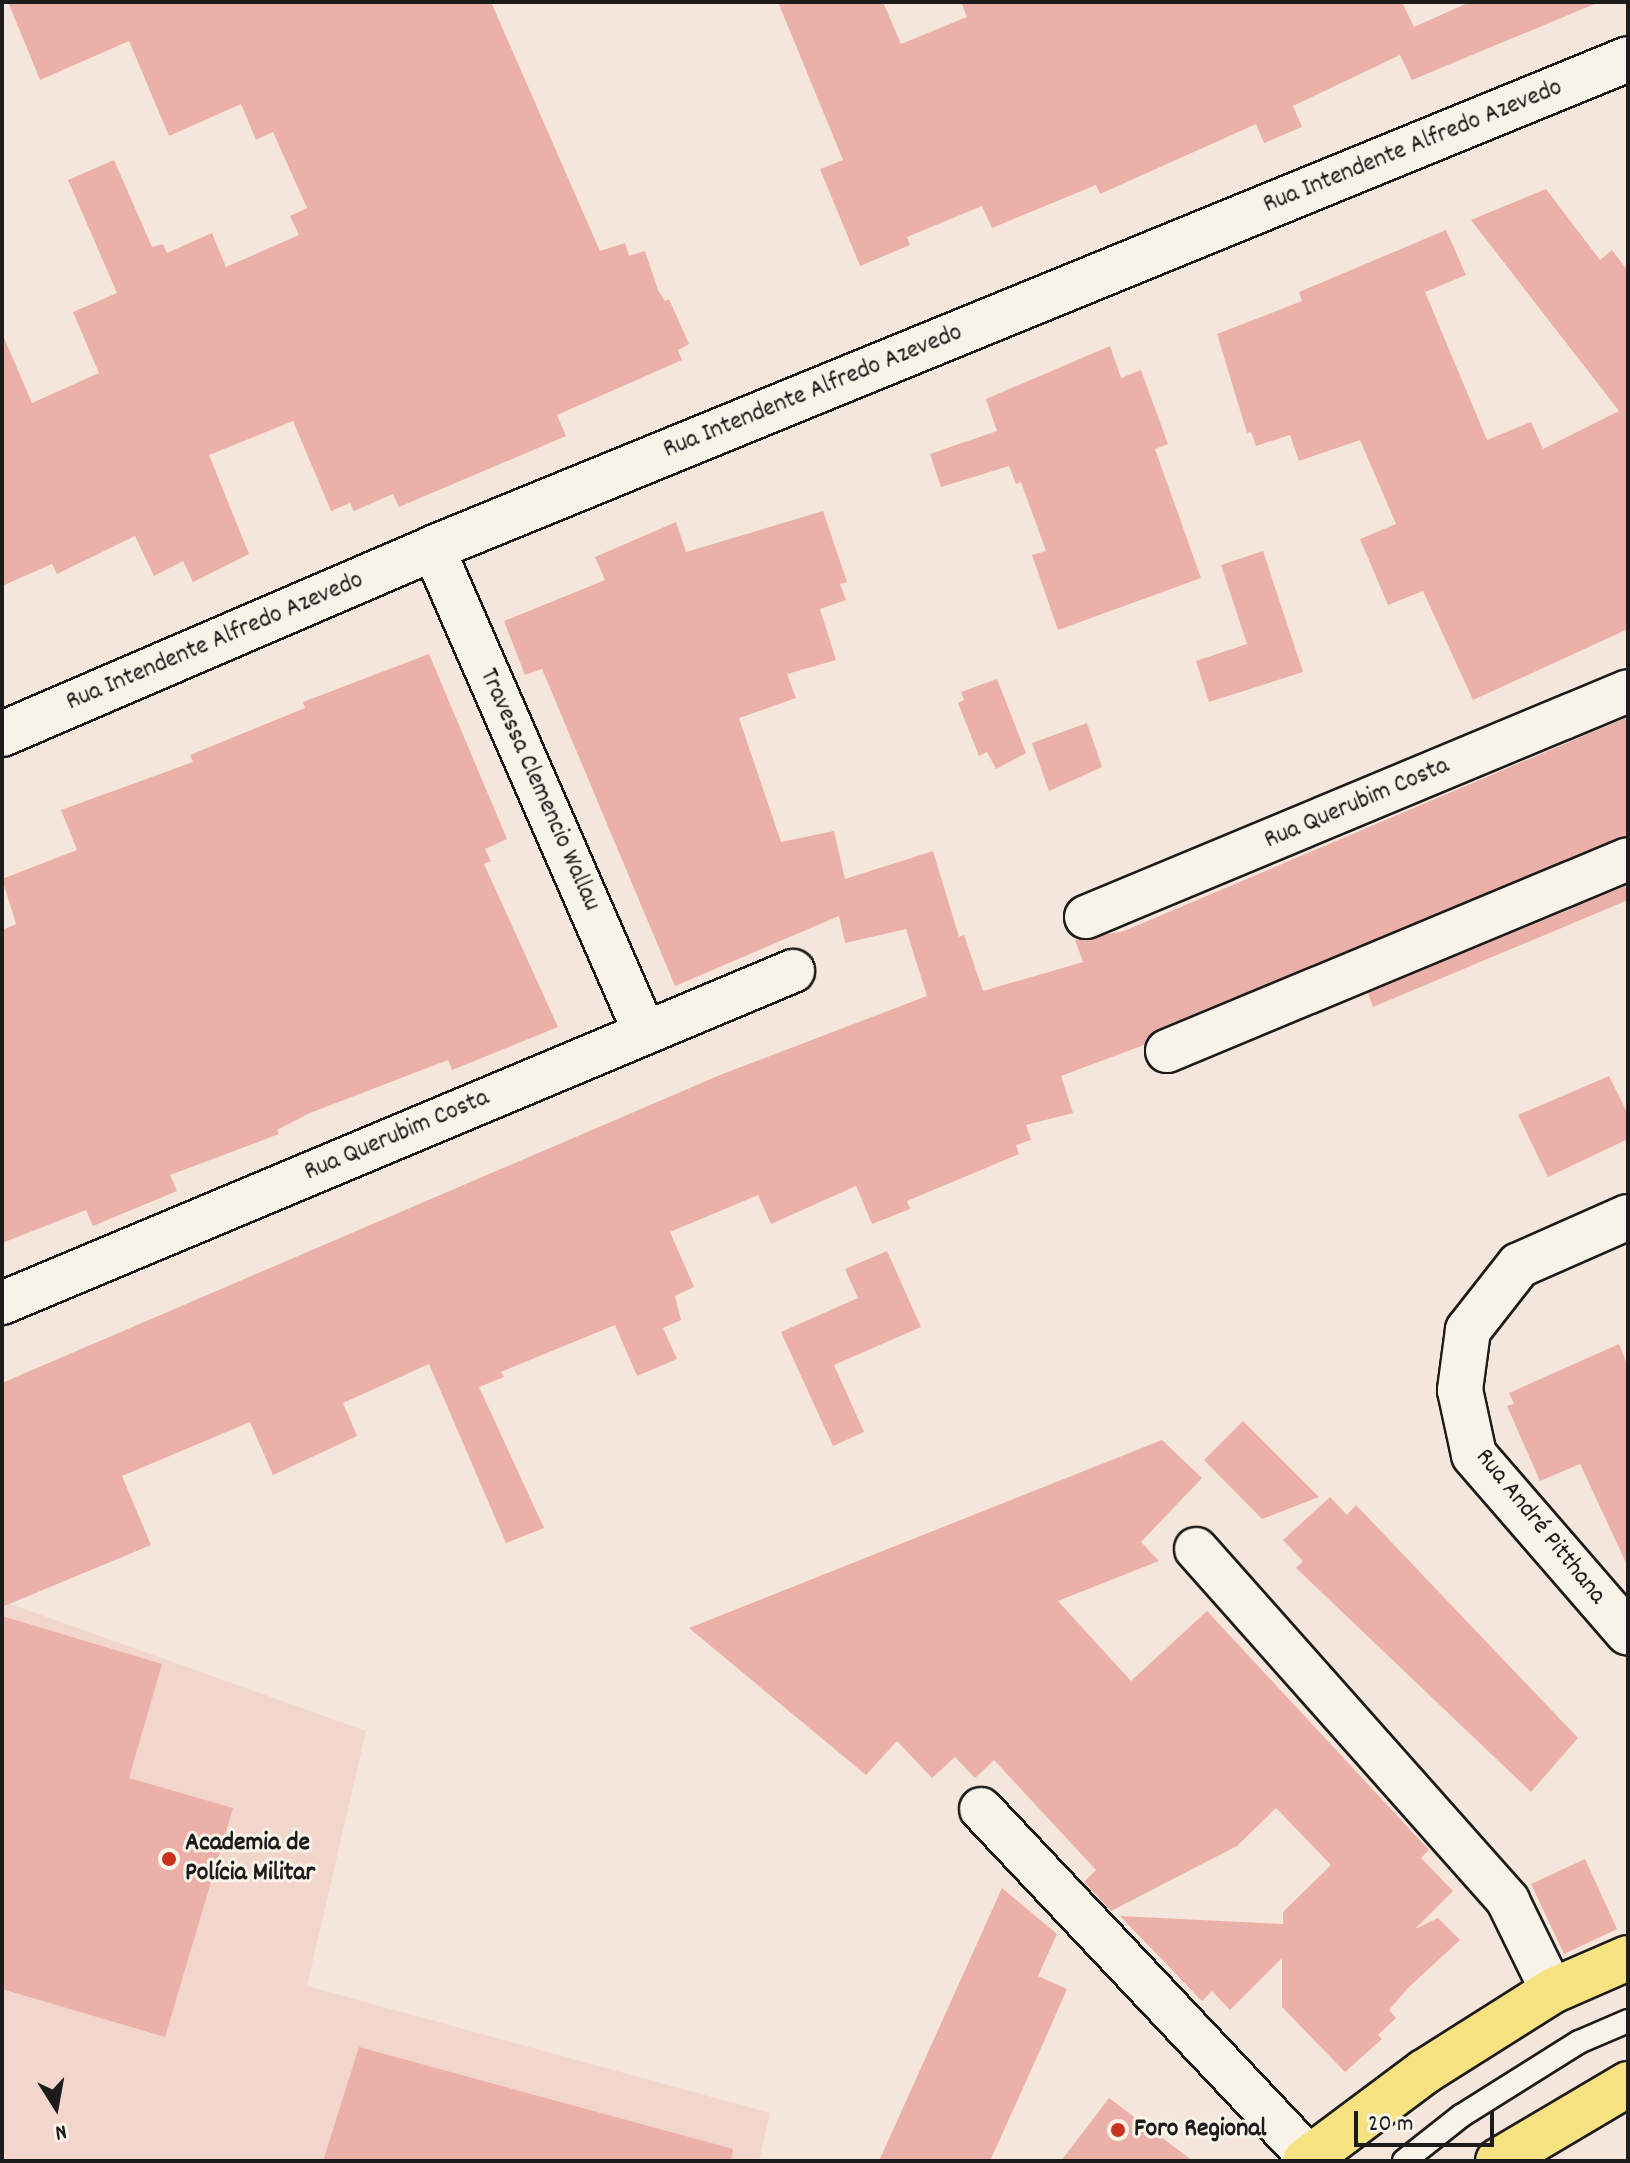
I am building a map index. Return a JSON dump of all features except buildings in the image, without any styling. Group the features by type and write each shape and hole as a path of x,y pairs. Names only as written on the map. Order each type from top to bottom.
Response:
{"main road":[{"path":"1307,2159 1424,2072 1552,1991 1628,1958"},
{"path":"1498,2161 1628,2084"}],"street":[{"name":"Rua Intendente Alfredo Azevedo","path":"2,734 433,548 1628,59"},
{"name":"Travessa Clemencio Wallau","path":"433,548 644,1031"},
{"name":"Rua Querubim Costa","path":"1086,917 1628,691"},
{"path":"1167,1051 1628,859"},
{"name":"Rua Querubim Costa","path":"2,1303 793,971"},
{"name":"Rua André Pitthana","path":"1628,1217 1519,1265 1468,1330 1460,1390 1474,1455 1628,1633"},
{"path":"1196,1549 1508,1901 1552,1991"},
{"path":"981,1809 1307,2159"}],"lane":[{"path":"1404,2161 1461,2116 1566,2051 1628,2021"}],"shaded area":[{"name":"Academia de Polícia Militar","path":"2,1601 366,1731 307,1986 770,2113 759,2161 2,2161"}],"place":[{"name":"Academia de Polícia Militar","path":"169,1859"},
{"name":"Foro Regional","path":"1118,2130"}]}
